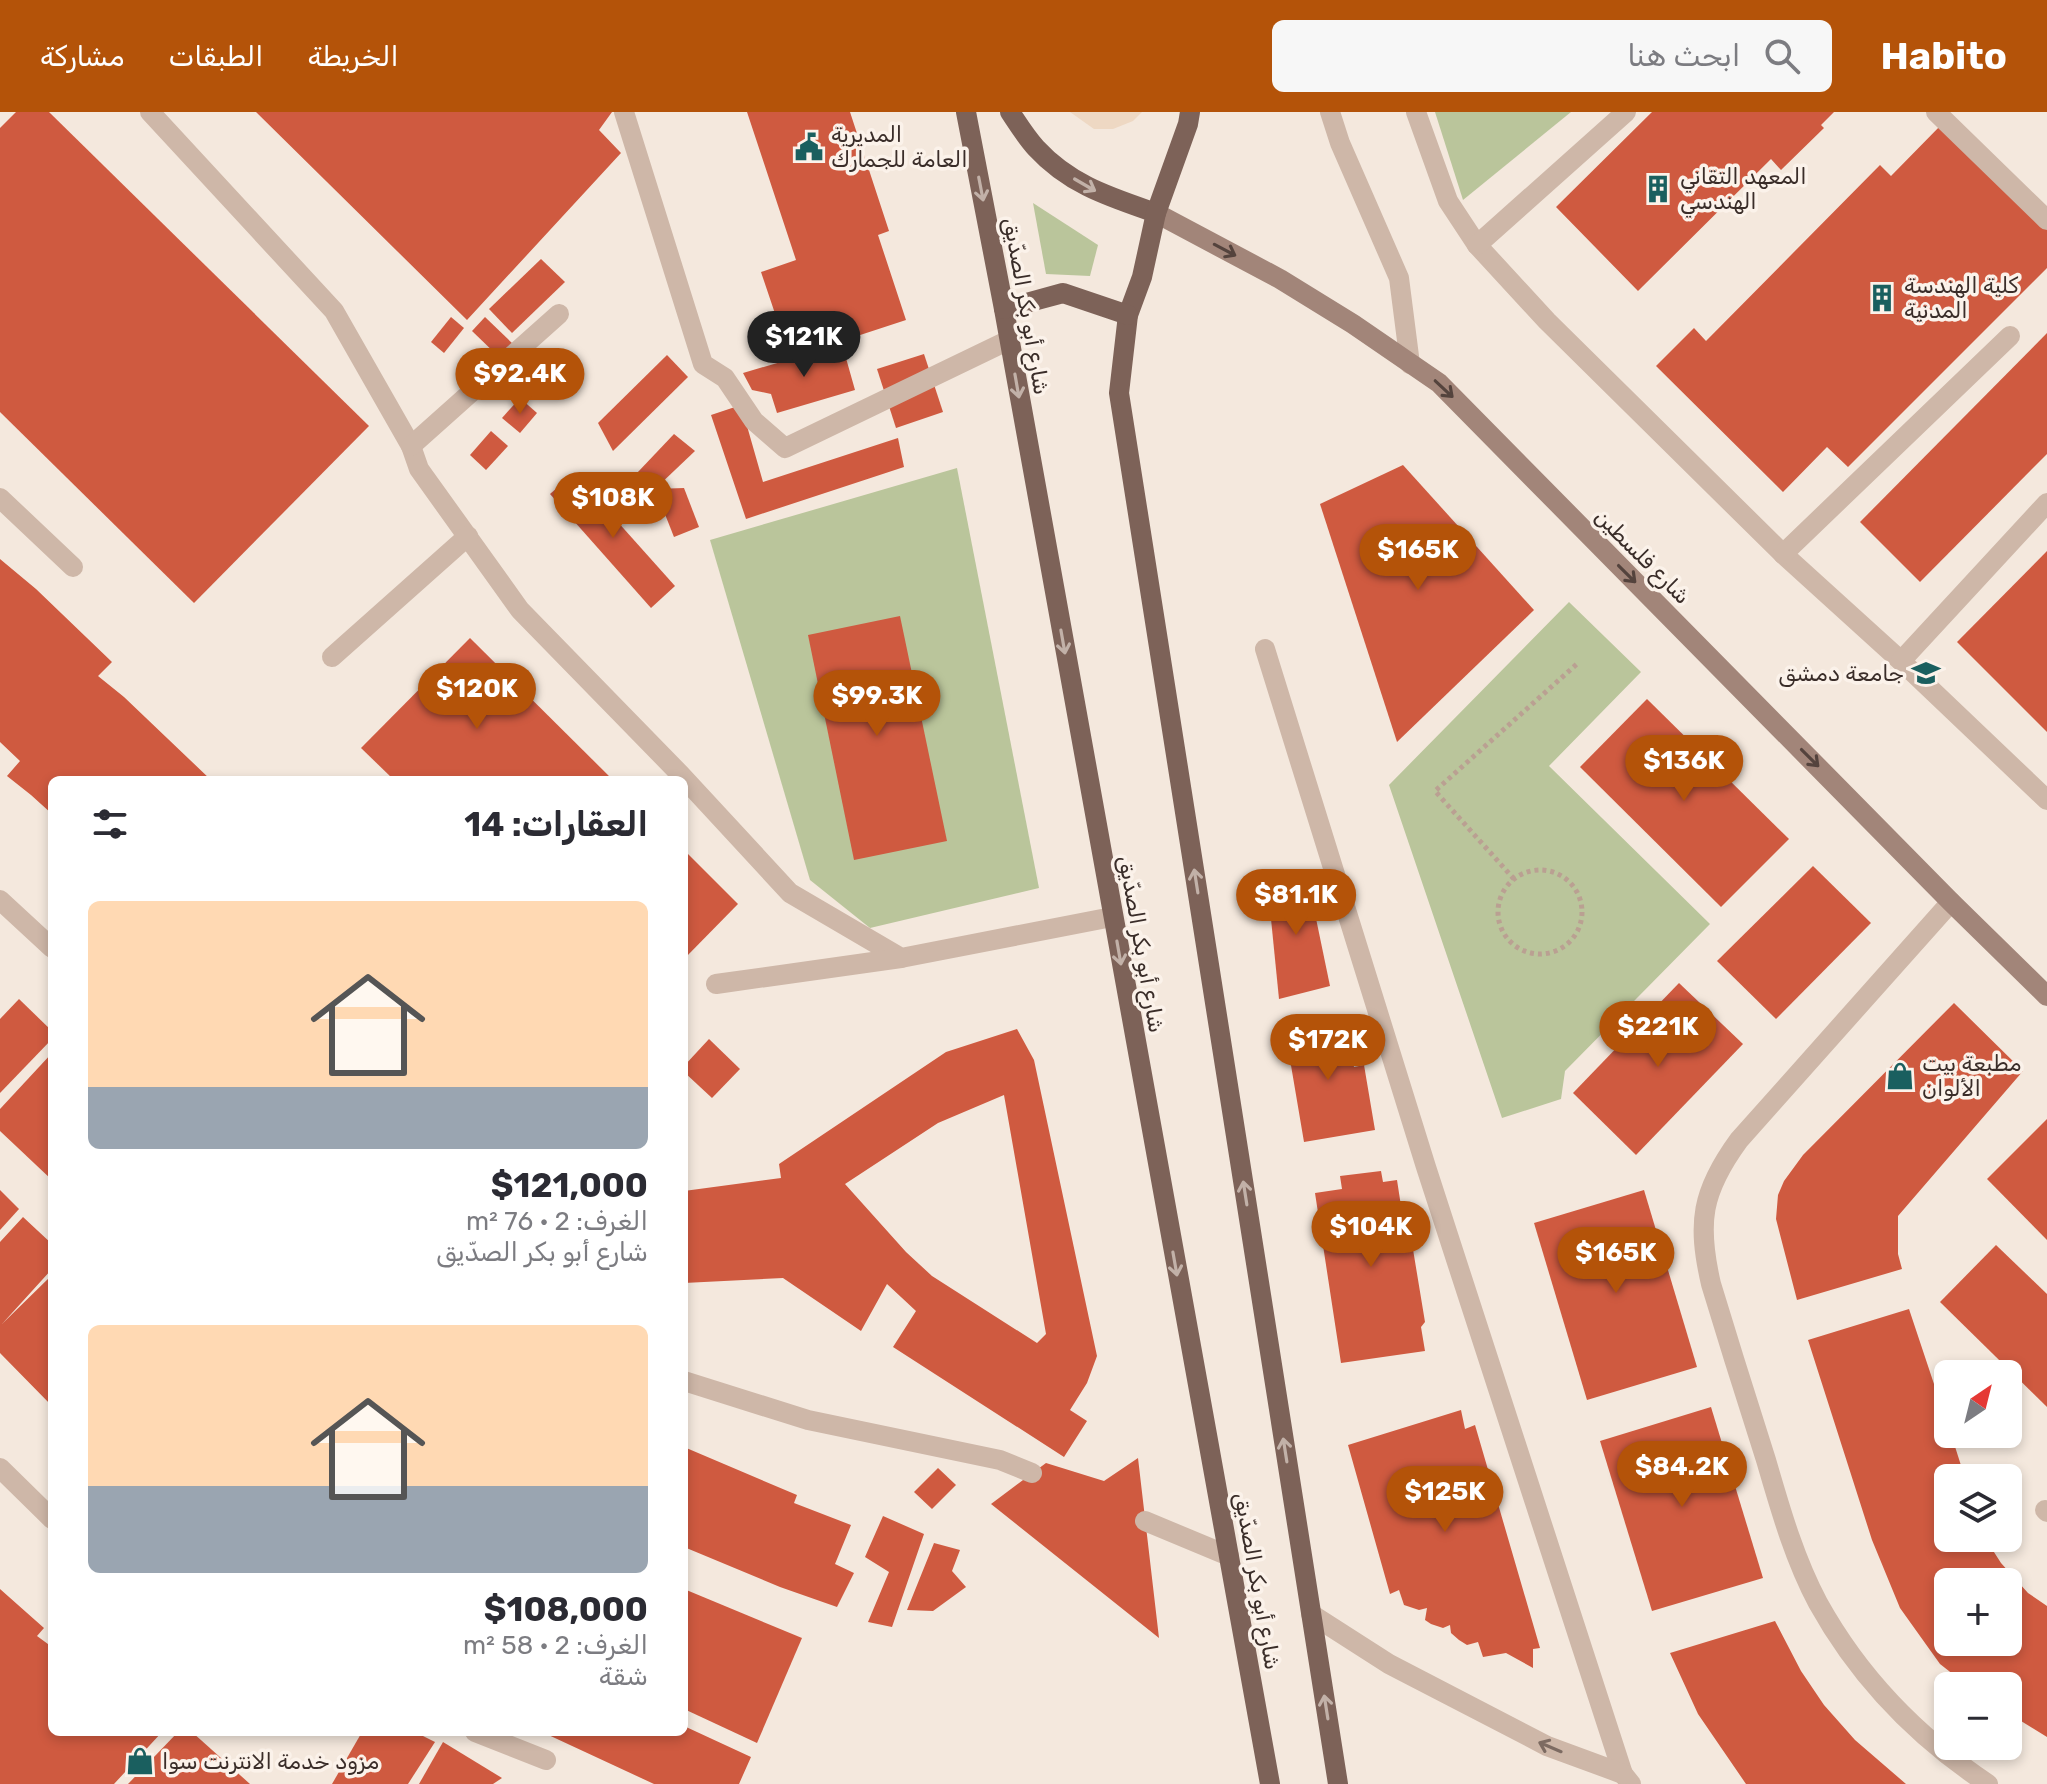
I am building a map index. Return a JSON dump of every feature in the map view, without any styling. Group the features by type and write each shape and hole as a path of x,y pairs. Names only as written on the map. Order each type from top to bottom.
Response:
{"main road":[{"name":"شارع أبو بكر الصدّيق","path":"966,112 1270,1784"},
{"path":"1010,112 1035,147 1064,173 1093,191 1156,213"},
{"name":"شارع أبو بكر الصدّيق","path":"1189,118 1156,213 1142,277 1128,315 1119,393 1338,1784"},
{"path":"1004,309 1063,293 1128,315"}],"street":[{"path":"150,112 334,311 411,446 419,469 520,610 682,776"},
{"path":"624,112 703,364 725,378 754,421 785,448 1009,340"},
{"path":"1330,112 1340,143 1399,278 1410,364"},
{"path":"1416,112 1448,201 1477,245 1547,321 1783,554 2047,800"},
{"path":"1477,245 1626,112"},
{"path":"1936,112 2047,220"},
{"name":"شارع فلسطين","path":"1156,213 1280,279 1439,383 2047,996"},
{"path":"411,446 559,314"},
{"path":"1783,554 2010,336"},
{"path":"0,498 73,567"},
{"path":"1901,661 2047,503"},
{"path":"332,657 468,536"},
{"path":"1265,649 1426,1167 1627,1779"},
{"path":"688,783 790,893 901,958"},
{"path":"0,900 48,944"},
{"path":"1951,902 1739,1140 1712,1183 1705,1208 1703,1233 1711,1284 1785,1523 1818,1602 1856,1661 1892,1705 1922,1735 1988,1784"},
{"path":"716,984 901,958 1112,917"},
{"path":"688,1382 808,1420 1000,1460 1032,1473"},
{"path":"0,1468 48,1515"},
{"path":"1145,1521 1229,1556"},
{"path":"1311,1614 1389,1664 1547,1746 1627,1779"},
{"path":"485,1736 546,1760"}],"path":[{"path":"1514,879 1435,791 1578,663"},
{"path":"1540,870 1554,872 1567,879 1576,889 1582,917 1579,930 1571,942 1560,950 1533,954 1509,941 1501,929 1499,902 1514,879 1540,870"}],"green space":[{"path":"1435,112 1571,112 1463,200"},
{"path":"1033,203 1098,245 1090,276 1046,274"},
{"path":"957,468 1039,888 870,928 810,880 710,540"},
{"path":"1569,602 1641,672 1549,766 1710,924 1565,1071 1561,1099 1502,1118 1389,785"}],"shaded area":[{"path":"1070,112 1142,112 1133,121 1113,129 1094,129"}],"building":[{"path":"16,112 49,112 369,426 194,603 0,412 0,128"},
{"path":"256,112 612,112 599,130 621,153 467,320"},
{"path":"747,112 850,112 889,231 878,235 906,320 790,358 761,272 796,260"},
{"name":"المعهد التقاني الهندسي","path":"1652,112 1834,112 1821,125 1824,128 1781,170 1771,159 1638,291 1556,207"},
{"name":"كلية الهندسة المدنية","path":"1942,124 2047,229 2047,268 1848,467 1827,447 1783,492 1656,366 1694,328 1706,341 1880,165 1891,176"},
{"path":"541,259 565,282 512,333 489,309"},
{"path":"451,317 464,328 444,353 431,342"},
{"path":"485,317 513,344 500,358 472,331"},
{"name":"كلية الهندسة المدنية","path":"2047,333 2047,454 1920,582 1860,522"},
{"path":"842,344 855,390 777,413 771,394 752,390 743,373"},
{"path":"924,354 943,412 896,428 877,369"},
{"path":"667,355 688,377 613,451 598,423"},
{"path":"520,398 537,413 520,433 502,418"},
{"path":"741,405 763,482 898,438 904,467 746,519 711,415"},
{"path":"491,431 508,446 486,470 470,455"},
{"path":"674,434 695,451 655,489 637,473"},
{"path":"1403,465 1534,610 1397,742 1320,504"},
{"path":"574,473 675,586 651,608 550,494"},
{"path":"684,488 699,527 674,537 655,489"},
{"path":"2047,551 2047,732 1957,642"},
{"path":"0,559 112,662 98,676 207,776 48,776 48,810 7,776 20,761 0,742"},
{"path":"900,616 947,841 854,860 808,635"},
{"path":"470,638 609,776 390,776 361,748"},
{"path":"1647,699 1789,839 1721,907 1580,767"},
{"path":"688,854 738,904 688,955"},
{"path":"1813,866 1871,923 1776,1019 1717,961"},
{"path":"1307,875 1330,986 1279,999 1267,879"},
{"path":"1679,983 1743,1044 1636,1155 1573,1093"},
{"path":"19,999 48,1027 48,1043 0,1093 0,1019"},
{"path":"1954,1003 2023,1071 1898,1216 1898,1254 1902,1269 1797,1300 1776,1219 1778,1195 1784,1181 1803,1155"},
{"path":"1346,1019 1354,1067 1364,1065 1375,1130 1304,1142 1285,1030"},
{"path":"1017,1029 1034,1060 1097,1356 1087,1383 1070,1410 1087,1421 1064,1457 893,1347 916,1311 887,1284 861,1331 783,1278 688,1283 688,1190 781,1178 779,1164 946,1052","holes":["1004,1095 1046,1334 1037,1343 932,1276 906,1252 845,1184 938,1123"]},
{"path":"709,1039 740,1069 712,1098 688,1076 688,1062"},
{"path":"48,1057 48,1176 0,1131 0,1109"},
{"path":"2047,1119 2047,1240 1987,1179"},
{"path":"1381,1171 1383,1182 1397,1180 1401,1206 1406,1207 1425,1322 1421,1327 1425,1351 1341,1363 1315,1193 1342,1189 1340,1176"},
{"path":"0,1190 19,1209 0,1230"},
{"path":"1644,1190 1697,1367 1587,1400 1534,1223"},
{"path":"23,1217 48,1240 48,1273 2,1324 48,1279 48,1402 0,1353 0,1242"},
{"path":"1996,1245 2047,1294 2047,1407 2022,1382 2022,1360 1999,1360 1940,1302"},
{"path":"1909,1309 1934,1384 1934,1448 1955,1448 1961,1464 1934,1464 1934,1552 1994,1552 2006,1568 1934,1568 1934,1656 1900,1608 1872,1540 1808,1340"},
{"path":"1711,1407 1763,1578 1652,1611 1600,1441"},
{"path":"1461,1410 1465,1429 1475,1425 1540,1648 1533,1649 1533,1668 1506,1653 1483,1657 1478,1642 1467,1645 1451,1633 1450,1625 1443,1628 1425,1620 1427,1608 1419,1610 1404,1605 1399,1590 1390,1594 1348,1445"},
{"path":"688,1449 797,1495 794,1503 851,1525 835,1564 854,1573 837,1607 688,1549"},
{"path":"1138,1458 1159,1638 991,1504 1046,1463 1104,1481"},
{"path":"938,1468 956,1485 932,1509 914,1492"},
{"path":"883,1516 924,1534 892,1627 868,1622 889,1572 865,1557"},
{"path":"934,1543 960,1550 952,1571 966,1587 933,1611 907,1610"},
{"path":"2022,1586 2047,1606 2047,1737 2022,1722 2022,1672 1950,1672 1934,1656 2022,1656"},
{"path":"0,1589 44,1628 37,1636 48,1644 48,1736 158,1736 114,1784 0,1784"},
{"path":"688,1591 802,1638 757,1743 688,1711"},
{"path":"1775,1621 1801,1671 1824,1705 1855,1740 1906,1784 1746,1784 1698,1714 1670,1653"},
{"path":"688,1728 751,1757 739,1784 654,1784 551,1736 688,1736"},
{"path":"174,1736 196,1736 250,1784 128,1784"},
{"path":"360,1736 423,1736 435,1742 408,1784 332,1784"},
{"path":"443,1742 502,1778 493,1784 419,1784"}],"place":[{"name":"المديرية العامة للجمارك","path":"809,147"},
{"name":"المعهد التقاني الهندسي","path":"1658,189"},
{"name":"كلية الهندسة المدنية","path":"1882,298"},
{"name":"جامعة دمشق","path":"1926,673"},
{"name":"مطبعة بيت الألوان","path":"1900,1076"},
{"name":"مزود خدمة الانترنت سوا","path":"140,1761"}]}
